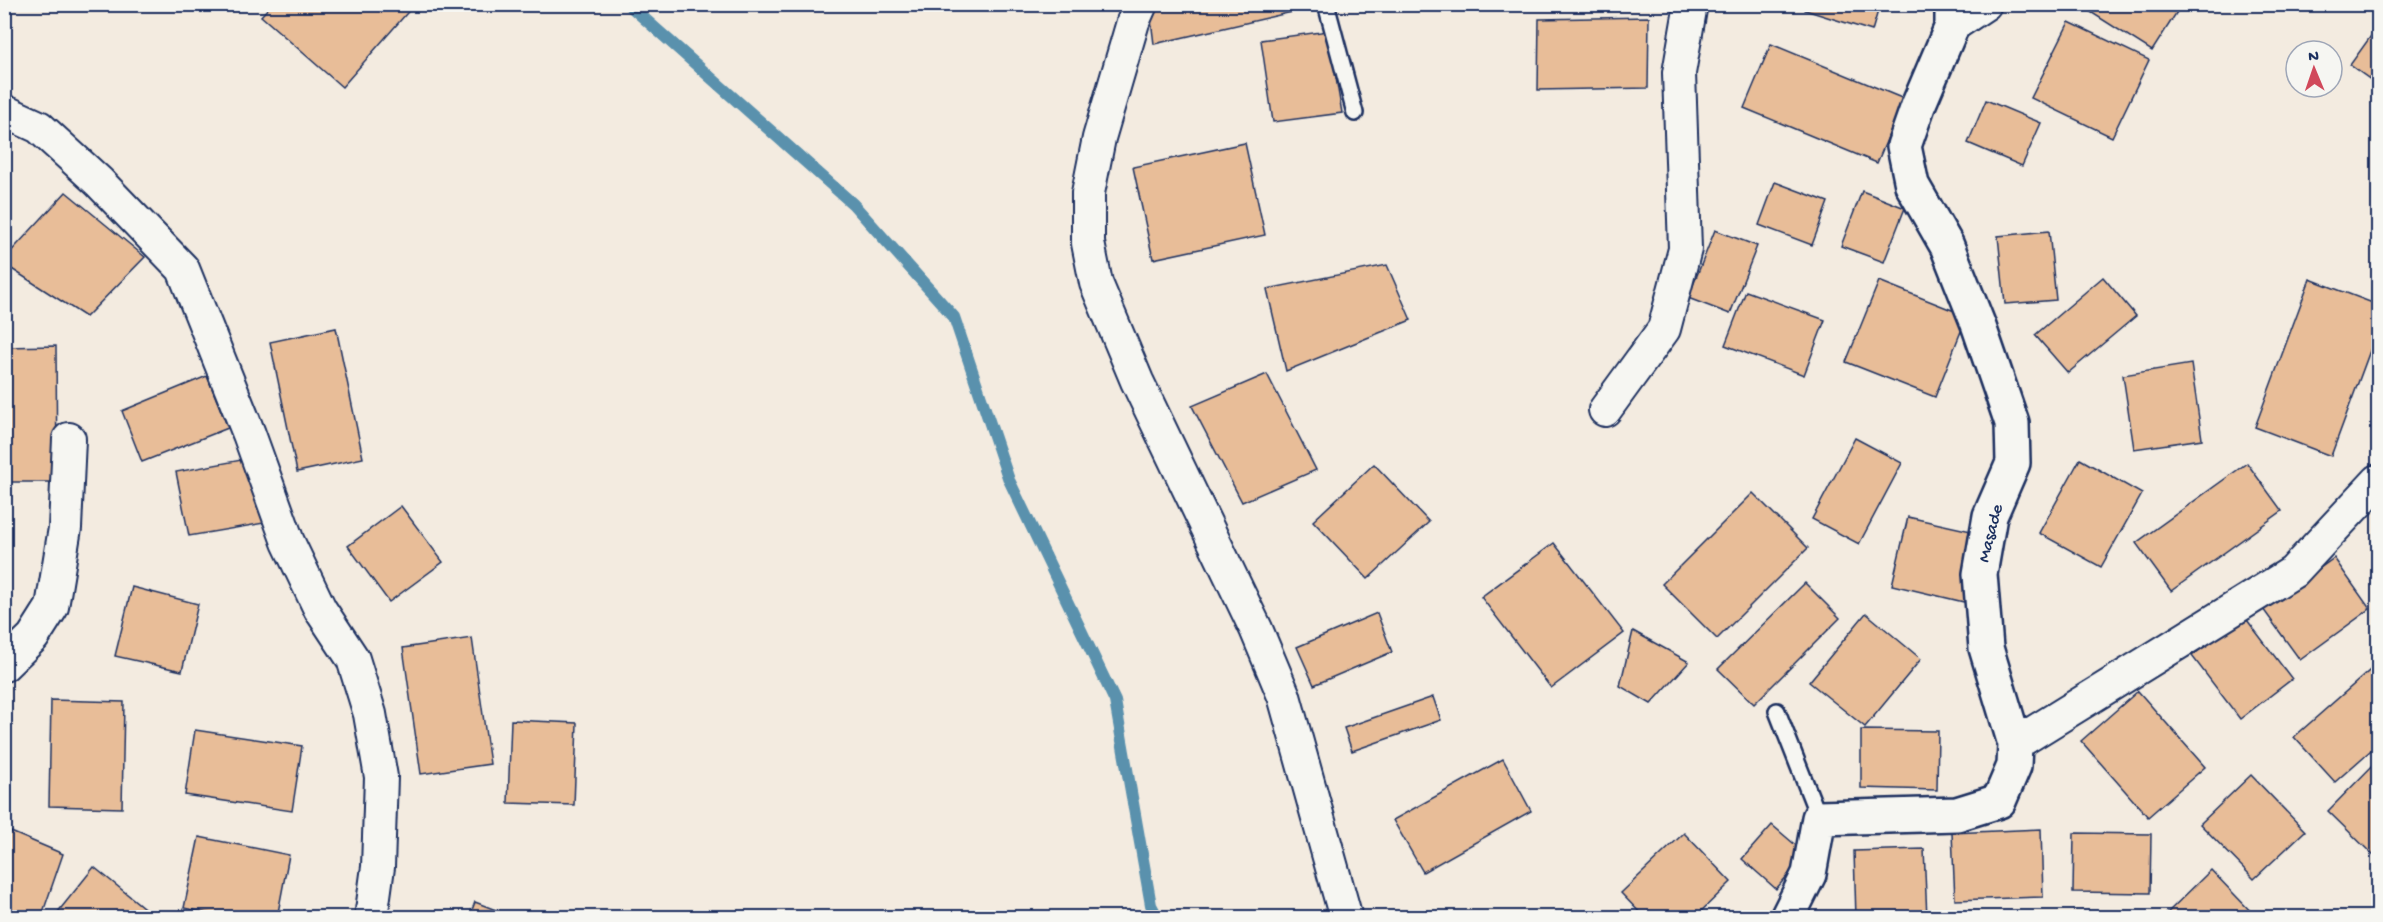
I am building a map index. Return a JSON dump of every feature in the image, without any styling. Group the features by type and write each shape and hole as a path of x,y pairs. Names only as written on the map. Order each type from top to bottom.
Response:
{"street":[{"path":"1141,4 1133,22 1099,138 1088,193 1088,243 1096,283 1137,381 1256,629 1284,696 1346,918"},
{"path":"1605,410 1664,330 1685,249 1679,73 1691,4"},
{"path":"1952,15 1985,4"},
{"name":"Masade","path":"1819,819 1957,814 1999,801 2014,766 2015,744 1986,648 1980,574 1990,516 2013,463 2012,423 1978,324 1947,246 1912,185 1904,146 1952,15"},
{"path":"4,111 39,127 99,182 183,269 249,434 288,542 320,609 353,660 366,703 381,777 378,867 371,918"},
{"path":"4,665 33,637 52,607 65,528 69,439"},
{"path":"2015,744 2293,572 2379,481"},
{"path":"1787,918 1809,874 1819,819"}],"lane":[{"path":"1326,4 1355,113"},
{"path":"1777,711 1819,819"}],"building":[{"path":"272,4 414,5 342,87 261,16"},
{"path":"1149,4 1309,4 1310,8 1154,44"},
{"path":"1807,4 1880,4 1872,31 1805,10"},
{"path":"2078,4 2182,4 2152,51"},
{"path":"1649,17 1648,88 1538,90 1539,19"},
{"path":"2069,22 2149,60 2112,137 2031,98"},
{"path":"2378,26 2378,85 2350,65"},
{"path":"1328,31 1342,113 1273,122 1261,40"},
{"path":"1771,44 1904,99 1877,163 1744,108"},
{"path":"1986,100 2041,123 2022,166 1968,143"},
{"path":"1245,143 1265,235 1153,259 1133,167"},
{"path":"1775,182 1828,202 1812,245 1759,225"},
{"path":"1862,191 1905,208 1884,262 1841,246"},
{"path":"66,192 145,257 86,317 4,264 4,259"},
{"path":"1715,230 1757,246 1730,314 1688,298"},
{"path":"2049,231 2056,300 2005,304 1998,236"},
{"path":"1387,265 1411,320 1286,371 1267,289"},
{"path":"2103,277 2136,316 2068,373 2035,335"},
{"path":"2310,279 2378,305 2378,329 2331,456 2255,427"},
{"path":"1879,281 1967,316 1935,397 1846,362"},
{"path":"1746,291 1825,320 1804,375 1725,345"},
{"path":"336,328 363,458 297,472 270,342"},
{"path":"56,346 57,482 4,482 4,347"},
{"path":"2191,364 2202,439 2134,449 2123,375"},
{"path":"1267,374 1316,470 1242,502 1192,406"},
{"path":"207,376 228,428 142,462 122,411"},
{"path":"1855,438 1902,463 1859,544 1812,519"},
{"path":"252,458 264,523 189,536 176,472"},
{"path":"2080,459 2142,494 2101,567 2039,533"},
{"path":"2247,463 2282,511 2171,591 2136,543"},
{"path":"1374,464 1429,522 1368,579 1313,521"},
{"path":"1753,493 1808,548 1717,639 1662,584"},
{"path":"401,506 443,562 389,602 348,546"},
{"path":"1908,517 1980,533 1964,602 1892,585"},
{"path":"1554,543 1624,633 1551,688 1481,597"},
{"path":"2334,558 2370,609 2300,660 2263,609"},
{"path":"1805,583 1840,618 1754,704 1718,669"},
{"path":"132,587 198,604 182,671 115,656"},
{"path":"1377,613 1392,652 1314,685 1297,647"},
{"path":"1866,613 1921,659 1865,727 1809,682"},
{"path":"2244,616 2292,679 2240,719 2192,656"},
{"path":"1633,631 1689,662 1651,704 1620,686"},
{"path":"472,638 490,764 421,774 403,648"},
{"path":"2376,665 2378,668 2378,744 2335,782 2294,737"},
{"path":"2138,691 2205,767 2148,817 2081,741"},
{"path":"1433,697 1441,720 1352,751 1344,728"},
{"path":"51,700 124,702 122,808 49,806"},
{"path":"511,720 577,723 574,805 508,803"},
{"path":"195,730 302,746 292,811 185,795"},
{"path":"1861,730 1938,731 1937,790 1861,788"},
{"path":"1503,759 1531,811 1423,872 1393,820"},
{"path":"2378,760 2378,860 2328,811"},
{"path":"2251,775 2305,831 2254,879 2200,824"},
{"path":"1772,825 1806,854 1776,889 1742,859"},
{"path":"4,829 63,854 41,918 30,918 4,906"},
{"path":"2041,829 2043,897 1955,900 1952,833"},
{"path":"1684,833 1731,882 1694,918 1645,918 1621,893"},
{"path":"2074,833 2151,834 2150,893 2073,892"},
{"path":"199,837 289,855 277,918 230,918 184,908"},
{"path":"1924,849 1927,918 1856,918 1854,851"},
{"path":"94,867 149,912 145,918 53,918"},
{"path":"2211,870 2257,918 2162,918"},
{"path":"475,902 517,918 469,918"}],"waterway":[{"path":"628,4 853,204 954,317 1009,480 1115,701 1151,905 1158,918"}]}
